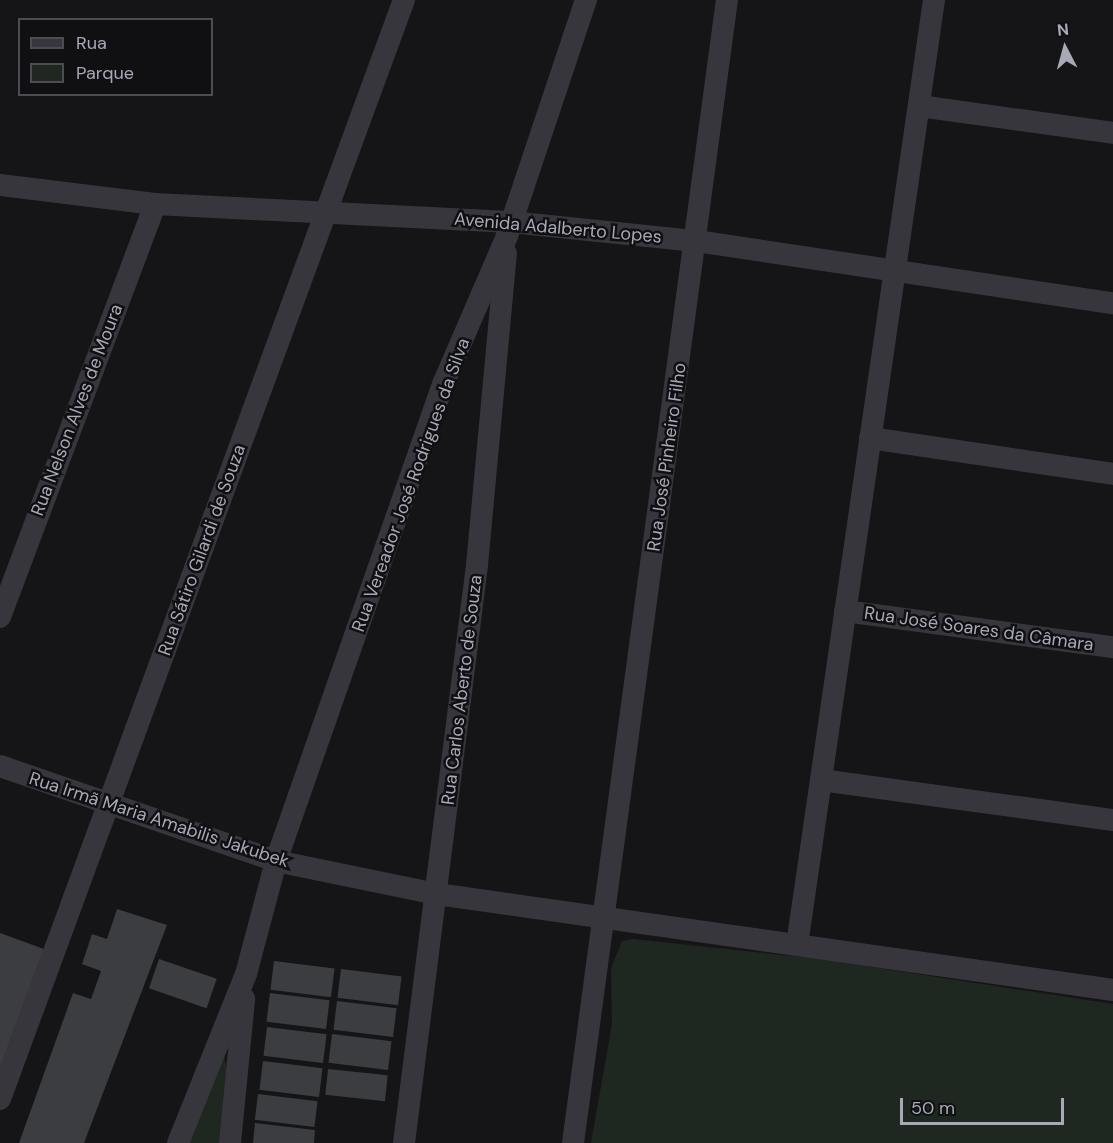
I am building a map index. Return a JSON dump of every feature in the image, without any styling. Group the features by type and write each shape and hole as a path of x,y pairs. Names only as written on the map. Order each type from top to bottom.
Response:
{"street":[{"name":"Rua Sátiro Gilardi de Souza","path":"0,1099 404,0"},
{"name":"Rua Vereador José Rodrigues da Silva","path":"246,974 276,861 443,384 509,229 586,0"},
{"name":"Rua José Pinheiro Filho","path":"573,1143 727,0"},
{"path":"796,945 934,0"},
{"path":"919,106 1113,133"},
{"name":"Avenida Adalberto Lopes","path":"0,185 155,204 329,209 509,229 696,241 1113,303"},
{"name":"Rua Nelson Alves de Moura","path":"0,617 155,204"},
{"name":"Rua Carlos Aberto de Souza","path":"404,1143 437,894 496,392 509,229"},
{"path":"870,438 1113,474"},
{"name":"Rua José Soares da Câmara","path":"845,610 1113,647"},
{"name":"Rua Irmã Maria Amabilis Jakubek","path":"0,766 107,806 276,861 437,894 604,914 796,945 1113,990"},
{"path":"820,780 1113,820"},
{"path":"178,1143 246,974"},
{"path":"230,1143 246,974"}],"green space":[{"path":"633,939 820,959 1113,1004 1113,1143 591,1143 612,1024 611,968 622,941"},
{"path":"222,1048 230,1081 223,1143 183,1143"}],"building":[{"path":"117,909 167,925 84,1143 19,1143 73,993 91,999 101,971 82,964 92,934 107,939"},
{"path":"0,933 44,949 0,1068"},
{"path":"159,959 217,979 207,1008 149,988"},
{"path":"274,961 335,968 331,997 270,990"},
{"path":"341,969 402,976 398,1005 337,998"},
{"path":"270,993 330,1000 326,1029 266,1022"},
{"path":"337,1001 397,1008 393,1037 333,1030"},
{"path":"267,1027 327,1034 323,1063 263,1056"},
{"path":"332,1034 392,1041 388,1070 328,1063"},
{"path":"263,1061 323,1068 319,1097 259,1090"},
{"path":"328,1069 388,1075 385,1101 325,1095"},
{"path":"258,1094 318,1101 314,1127 255,1120"},
{"path":"255,1123 315,1130 314,1143 253,1143"}]}
